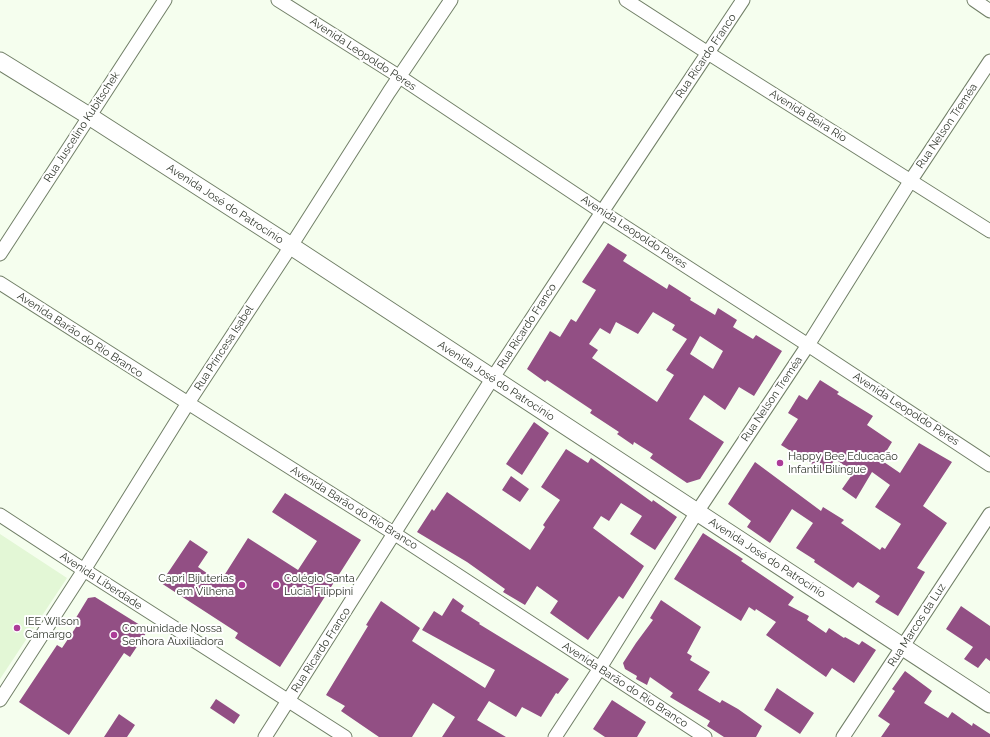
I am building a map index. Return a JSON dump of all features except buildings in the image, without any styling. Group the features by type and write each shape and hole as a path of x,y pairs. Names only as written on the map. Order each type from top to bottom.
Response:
{"street":[{"name":"Rua Juscelino Kubitschek","path":"0,254 165,0"},
{"name":"Avenida Leopoldo Peres","path":"278,0 400,77 602,212 990,465"},
{"name":"Rua Princesa Isabel","path":"0,700 389,92 452,0"},
{"name":"Avenida Beira Rio","path":"626,0 990,231"},
{"name":"Rua Ricardo Franco","path":"265,737 492,379 743,0"},
{"path":"974,0 990,11"},
{"name":"Avenida José do Patrocínio","path":"0,61 89,116 291,246 990,704"},
{"name":"Rua Nelson Treméa","path":"555,737 600,668 697,512 808,345 911,180 990,61"},
{"name":"Avenida Barão do Rio Branco","path":"0,283 188,404 395,534 705,737"},
{"name":"Rua Marcos da Luz","path":"843,737 990,514"},
{"name":"Avenida Liberdade","path":"0,515 345,737"}],"shaded area":[{"name":"IEE Wilson Camargo","path":"0,534 67,578 0,679"}],"place":[{"name":"Happy Bee Educação Infantil Bilíngue","path":"780,463"},
{"name":"Capri Bijuterias em Vilhena","path":"242,585"},
{"name":"Colégio Santa Lúcia Filippini","path":"276,585"},
{"name":"IEE Wilson Camargo","path":"17,628"},
{"name":"Comunidade Nossa Senhora Auxiliadora","path":"114,635"}]}
